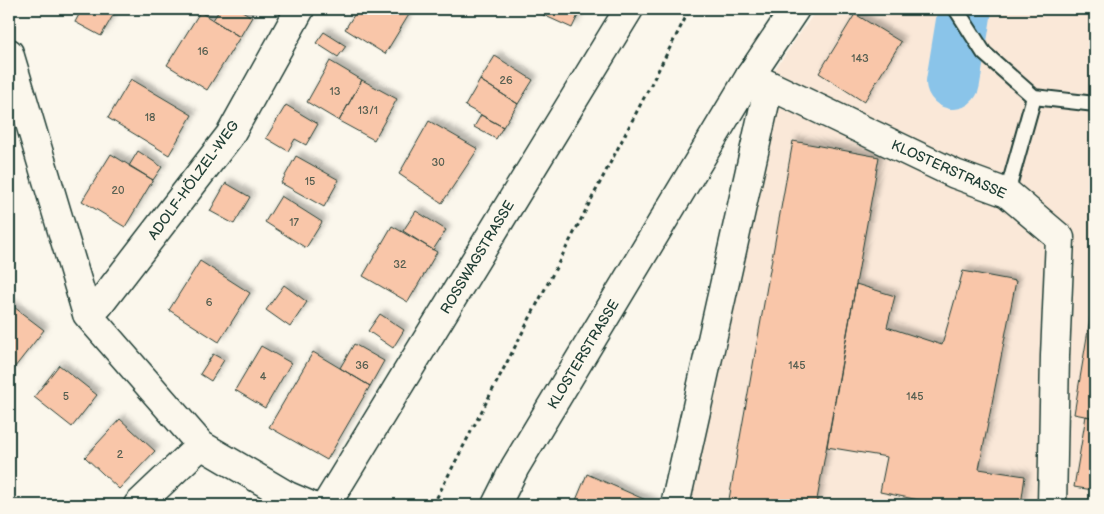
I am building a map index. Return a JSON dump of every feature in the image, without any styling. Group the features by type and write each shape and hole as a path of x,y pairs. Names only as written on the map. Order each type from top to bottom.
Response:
{"street":[{"name":"ADOLF-HÖLZEL-WEG","path":"87,314 99,305 230,135 300,9"},
{"name":"ROSSWAGSTRASSE","path":"326,505 629,9"},
{"name":"KLOSTERSTRASSE","path":"496,505 515,467 760,81 796,9"},
{"path":"9,54 87,314 201,445 288,496 309,505"},
{"path":"675,505 760,81"},
{"name":"KLOSTERSTRASSE","path":"760,81 955,174 1007,193 1060,238 1052,505"},
{"path":"138,505 201,445"}],"lane":[{"path":"956,9 984,53 1034,97 1095,104"},
{"path":"1007,193 1034,97"}],"path":[{"path":"433,505 690,9"}],"shaded area":[{"path":"817,9 1095,9 1095,505 679,505 773,72"}],"building":[{"path":"82,9 109,9 115,12 101,36 75,22"},
{"path":"220,9 239,9 252,17 240,37 213,20"},
{"path":"358,9 404,9 410,13 385,54 345,29"},
{"path":"530,9 581,9 572,28"},
{"path":"200,12 240,37 207,90 167,65"},
{"path":"855,14 901,42 864,102 819,73"},
{"path":"324,32 346,46 338,57 316,43"},
{"path":"495,56 533,80 518,104 480,80"},
{"path":"330,61 362,80 339,121 307,102"},
{"path":"131,79 192,115 169,155 108,118"},
{"path":"362,80 397,99 374,140 339,121"},
{"path":"480,80 518,104 503,127 465,106"},
{"path":"286,105 318,124 306,145 295,139 288,151 266,138"},
{"path":"481,115 503,127 496,139 474,127"},
{"path":"429,121 478,149 442,203 399,174"},
{"path":"793,141 879,157 816,505 728,505"},
{"path":"138,151 162,167 153,180 129,166"},
{"path":"111,154 153,180 125,227 82,201"},
{"path":"296,156 339,180 324,207 281,183"},
{"path":"226,183 250,197 234,224 210,211"},
{"path":"281,196 322,222 306,248 265,222"},
{"path":"416,211 446,230 433,250 403,231"},
{"path":"392,226 437,252 408,302 363,276"},
{"path":"200,261 250,293 219,342 169,310"},
{"path":"963,271 1016,281 979,469 1025,476 1021,505 943,505 880,492 887,457 827,447 856,284 895,296 887,327 942,345"},
{"path":"284,285 307,302 290,327 266,310"},
{"path":"1095,289 1095,418 1074,414"},
{"path":"10,304 44,330 11,372 9,371"},
{"path":"380,314 404,330 393,348 368,331"},
{"path":"354,344 384,361 370,386 340,368"},
{"path":"261,346 291,363 265,408 235,390"},
{"path":"313,352 370,386 327,460 269,427"},
{"path":"213,354 224,360 211,381 200,374"},
{"path":"59,365 97,395 72,427 34,397"},
{"path":"1086,416 1095,418 1095,477 1093,490 1074,487"},
{"path":"120,419 155,451 119,489 85,457"},
{"path":"587,474 657,505 574,505"}],"waterway":[{"path":"953,82 965,9"}]}
